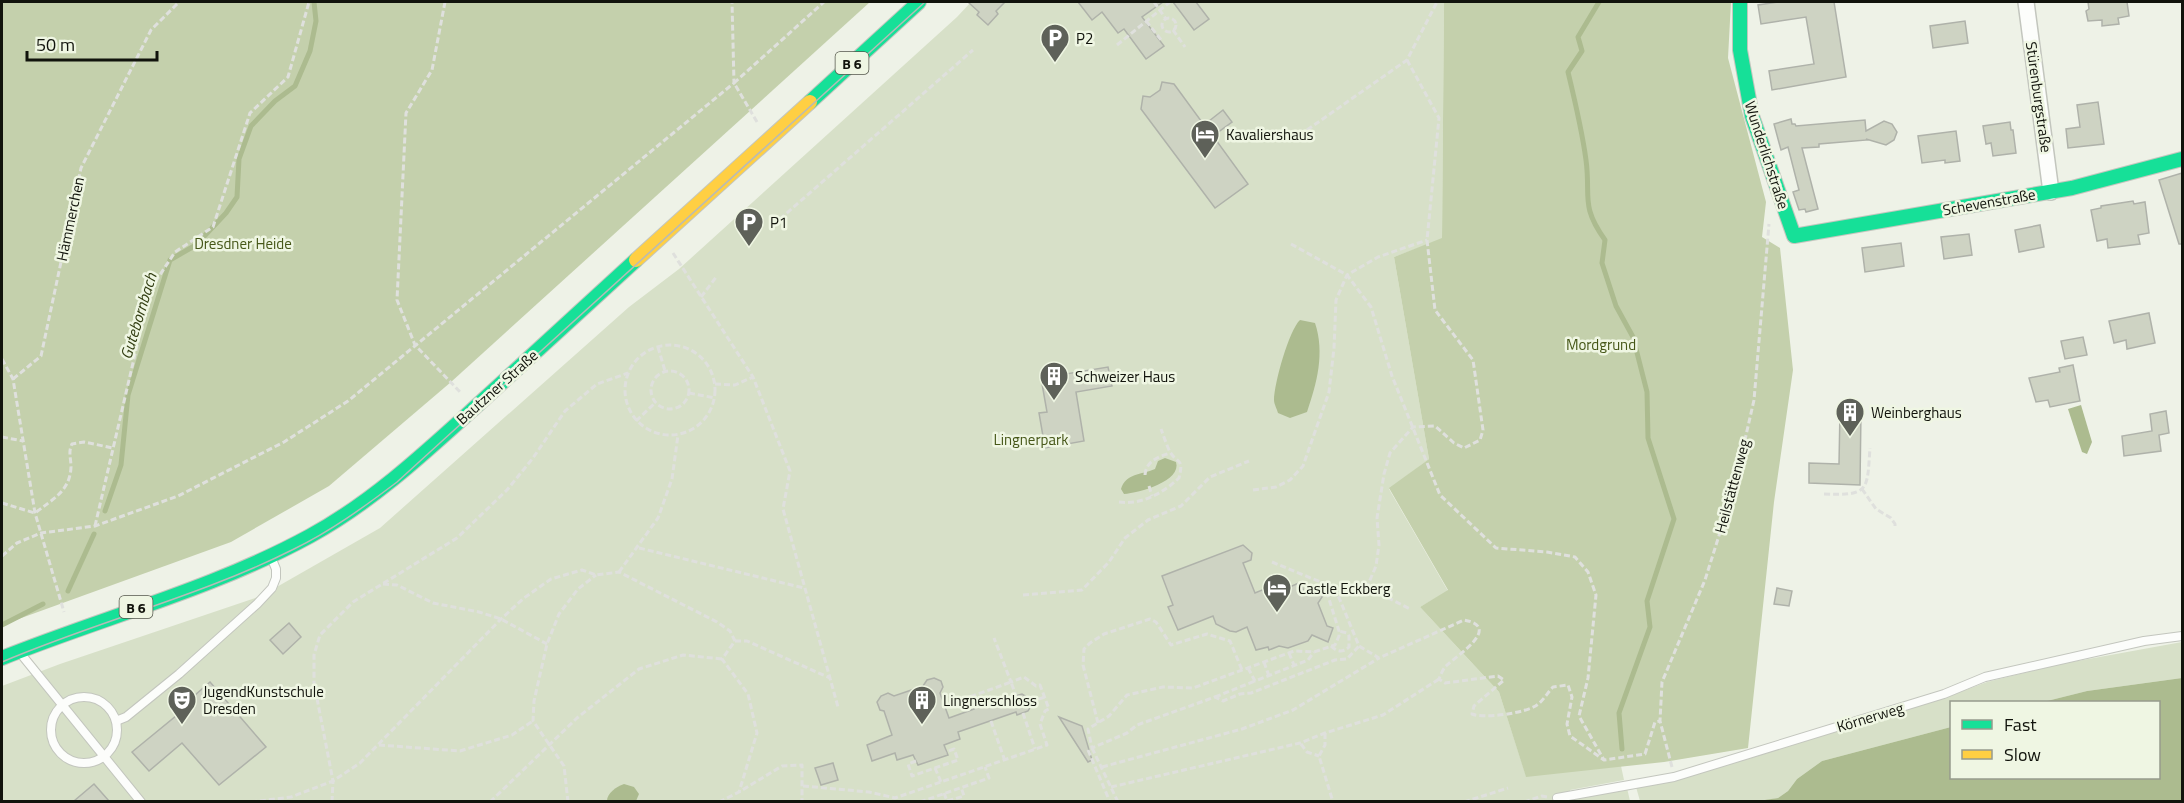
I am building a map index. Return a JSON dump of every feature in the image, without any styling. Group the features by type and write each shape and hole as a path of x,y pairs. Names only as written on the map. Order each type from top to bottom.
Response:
{"main road":[{"name":"Bautzner Straße","path":"2,658 271,556 342,517 369,498 405,470 475,407 919,2"},
{"name":"Wunderlichstraße","path":"1740,2 1740,50 1752,116 1794,236"},
{"name":"Schevenstraße","path":"1794,236 2051,192 2182,159"}],"street":[{"name":"Stürenburgstraße","path":"2026,2 2051,192"}],"lane":[{"path":"116,721 126,717 170,681 257,604 272,588 276,578 276,569 271,556"},
{"name":"Körnerweg","path":"1557,798 1674,777 1944,694 1985,677 2144,641 2182,636"},
{"path":"18,651 141,801"},
{"path":"93,698 103,703 111,711 116,721 115,741 104,756 94,761 82,763 62,755 51,735 51,724 55,714 71,699 93,698"}],"path":[{"name":"Hämmerchen","path":"13,379 41,356 81,168 151,30 179,2"},
{"path":"95,526 150,290 175,252 213,227 250,113 288,77 309,2"},
{"path":"445,2 432,70 406,113 397,300 415,345 475,407"},
{"path":"732,2 734,83 766,141"},
{"path":"2,556 17,543 41,533 95,526 178,496 284,442 348,400 734,83 824,2"},
{"path":"1154,2 1166,19 1170,18 1175,22 1173,30 1185,47"},
{"path":"1117,45 1170,2"},
{"path":"1307,130 1407,60 1437,2"},
{"path":"1166,19 1162,26 1169,32 1173,30"},
{"path":"1146,21 1162,41"},
{"path":"780,219 974,50"},
{"path":"1367,587 1376,566 1379,545 1377,518 1383,474 1390,453 1413,427 1435,426 1454,443 1464,448 1480,440 1483,430 1473,360 1435,310 1427,240 1439,118 1407,60"},
{"name":"Heilstättenweg","path":"1674,777 1660,721 1662,682 1705,580 1734,488 1754,400 1770,218"},
{"path":"663,236 753,377 790,471 783,509 838,707"},
{"path":"1252,490 1283,484 1303,466 1329,392 1336,300 1347,275 1378,257 1427,240"},
{"path":"1291,244 1347,275 1371,307 1392,376 1440,495 1496,548 1575,557 1588,572 1596,594 1588,678 1579,716 1604,760"},
{"path":"701,297 717,276"},
{"path":"674,345 689,349 702,358 711,370 715,384 715,398 702,423 678,435 663,435 648,430 636,421 627,406 625,390 628,373 635,361 645,352 658,347 674,345"},
{"path":"658,347 664,371"},
{"path":"2,359 13,379 35,513 69,631"},
{"path":"664,371 676,371 688,382 689,393 687,399 678,407 666,409 656,403 651,388 658,375 664,371"},
{"path":"332,801 333,781 314,683 314,655 320,635 353,602 457,538 507,490 565,411 597,384 628,373"},
{"path":"715,384 735,385 753,377"},
{"path":"689,393 715,398"},
{"path":"636,421 656,403"},
{"path":"1119,502 1132,504 1153,496 1179,478 1180,460 1171,453 1161,429"},
{"path":"619,572 639,548 658,518 672,479 678,435"},
{"path":"2,436 23,441"},
{"path":"35,513 63,492 69,480 71,464 69,450 72,444 84,442 113,448"},
{"path":"1824,494 1850,495 1862,489 1868,481 1870,448"},
{"path":"1145,474 1146,467 1155,458 1171,453"},
{"path":"1023,595 1082,590 1108,562 1125,538 1148,520 1181,506 1210,477 1249,460"},
{"path":"1149,488 1153,496"},
{"path":"1862,489 1876,509 1891,518 1895,529"},
{"path":"2,503 35,513"},
{"path":"639,548 804,588"},
{"path":"1272,562 1335,588 1367,587 1410,609"},
{"path":"251,801 291,797 333,781 360,763 501,619 524,598 551,579 582,570 596,575 619,572 717,622 730,631 735,641"},
{"path":"568,801 564,766 533,721 534,701 547,644 559,614 578,589 596,575"},
{"path":"381,584 397,585 433,603 501,619 547,644"},
{"path":"1110,801 1090,749 1088,729 1109,716 1127,695 1163,687 1193,688 1294,651 1314,652 1335,645 1339,631 1324,584"},
{"path":"1335,588 1359,646 1380,658"},
{"path":"1098,723 1083,665 1084,649 1104,634 1150,619 1156,622 1172,645 1207,634 1230,641 1242,670"},
{"path":"1102,767 1252,726 1293,710 1380,658 1464,620 1471,621 1478,627 1479,633 1475,642 1444,667 1439,679 1383,715 1324,733 1301,744 1111,787"},
{"path":"1331,646 1338,651 1349,647 1349,636 1339,631"},
{"path":"994,638 1016,696"},
{"path":"735,641 747,641 830,678"},
{"path":"722,659 735,641"},
{"path":"1215,696 1223,701 1240,694 1251,693 1335,660 1347,658 1359,646"},
{"path":"1090,749 1127,733 1137,725 1308,660 1314,652"},
{"path":"1289,653 1294,665"},
{"path":"490,801 577,718 639,669 683,654 722,659 748,694 757,733 739,792"},
{"path":"1264,662 1269,676"},
{"path":"1248,668 1255,681"},
{"path":"1439,679 1445,683 1498,676 1504,680 1474,706 1472,714 1479,717 1516,712 1537,705 1553,687 1568,685 1572,697 1567,724 1570,736 1604,760 1646,754 1655,722 1660,721"},
{"path":"803,786 869,792 896,800 1047,745 1040,724 1045,711 1049,710 1045,697 1040,685 1036,686 1024,677 945,706"},
{"path":"1030,702 1045,697"},
{"path":"1023,713 1035,749"},
{"path":"379,745 460,751 512,735 533,721"},
{"path":"991,721 1005,761"},
{"path":"1324,733 1325,745 1319,756 1333,801"},
{"path":"1301,744 1307,752 1319,756"},
{"path":"916,761 908,764 912,776 958,760 954,749 946,752"},
{"path":"1090,749 1102,767 1118,801"},
{"path":"719,801 739,792 782,766 802,765 802,801"},
{"path":"920,801 989,778 986,767"},
{"path":"935,768 941,782"},
{"path":"944,793 947,801 964,796 961,787"},
{"path":"1464,801 1508,788"},
{"path":"952,790 955,799"},
{"path":"937,796 938,801"},
{"path":"1524,801 1542,796 1557,798"}],"green space":[{"name":"Dresdner Heide","path":"2,2 870,2 451,382 329,486 231,542 2,625"},
{"name":"Lingnerpark","path":"971,2 1444,2 1442,239 1394,257 1429,459 1389,489 1448,591 1420,607 1499,692 1526,776 1621,766 1624,780 1570,790 1570,797 1627,788 1630,801 2,802 2,686 261,596 380,528 629,307 679,269"},
{"name":"Mordgrund","path":"1444,2 1731,2 1728,58 1766,202 1762,237 1780,248 1793,370 1774,502 1748,748 1664,762 1526,777 1499,692 1420,607 1448,590 1389,488 1429,459 1394,257 1442,238"},
{"path":"2182,642 2182,678 2087,691 2047,701 1950,701 1950,727 1822,761 1797,779 1788,791 1778,798 1758,802 1640,801 1636,787 1674,781 1944,698 1987,682 2061,664"}],"shaded area":[{"path":"1300,320 1315,323 1320,357 1307,412 1290,418 1278,413 1274,402 1275,392 1287,345"},
{"path":"2081,405 2092,442 2087,454 2082,452 2068,409"},
{"path":"1165,458 1176,462 1173,475 1158,485 1124,494 1121,489 1126,480 1155,469 1158,461"},
{"path":"2182,678 2182,801 1758,801 1778,798 1788,791 1797,779 1822,761 1950,727 1950,779 2160,779 2160,701 2047,701 2087,691"},
{"path":"624,784 634,787 639,794 636,801 607,801 612,791"}],"building":[{"path":"968,2 1005,2 996,11 998,14 988,25"},
{"path":"1078,2 1163,2 1142,17 1164,46 1146,59 1124,29 1118,33 1102,12 1092,20"},
{"path":"1173,2 1196,2 1209,19 1194,30"},
{"path":"1778,2 1834,2 1846,77 1772,90 1769,71 1814,64 1806,17 1761,24 1758,5"},
{"path":"2088,2 2127,2 2129,16 2118,18 2119,24 2102,26 2102,20 2088,21 2086,11 2089,9"},
{"path":"1965,21 1968,43 1933,48 1930,26"},
{"name":"Kavaliershaus","path":"1162,82 1174,84 1204,125 1223,110 1232,122 1213,136 1248,184 1215,208 1141,109 1143,96 1150,97 1160,90"},
{"path":"2098,102 2104,144 2068,148 2066,129 2080,127 2077,105"},
{"path":"1791,119 1792,124 1796,126 1865,120 1866,131 1884,121 1892,124 1897,132 1894,140 1886,145 1866,139 1802,148 1818,209 1806,212 1805,209 1799,210 1793,192 1799,190 1788,147 1781,150 1774,124"},
{"path":"2010,122 2016,153 1993,156 1991,143 1986,144 1983,126"},
{"path":"1956,131 1960,161 1922,163 1918,136"},
{"path":"2182,173 2182,244 2179,244 2159,180"},
{"path":"2133,201 2134,204 2145,202 2149,233 2138,235 2140,244 2108,248 2107,239 2097,241 2091,210 2101,208 2101,206"},
{"path":"2040,225 2044,247 2019,252 2015,230"},
{"path":"1969,234 1972,255 1944,259 1941,237"},
{"path":"1901,243 1904,266 1865,272 1862,248"},
{"path":"2149,313 2155,343 2127,349 2126,340 2114,343 2109,321"},
{"path":"2083,337 2087,355 2065,359 2061,341"},
{"path":"2073,365 2080,401 2050,407 2048,400 2036,402 2029,378 2060,372 2059,368"},
{"name":"Schweizer Haus","path":"1108,367 1112,386 1076,392 1084,441 1045,448 1039,413 1047,412 1041,378"},
{"name":"Weinberghaus","path":"1840,411 1861,411 1860,485 1809,483 1809,463 1839,464"},
{"path":"2166,411 2169,433 2159,435 2161,451 2124,456 2122,436 2152,431 2150,414"},
{"name":"Castle Eckberg","path":"1243,545 1252,553 1251,560 1243,563 1255,593 1262,590 1269,596 1301,582 1304,592 1314,588 1326,591 1318,603 1327,626 1333,628 1328,642 1312,635 1308,641 1288,648 1279,646 1269,650 1268,647 1256,650 1247,627 1236,632 1230,631 1216,624 1213,616 1178,630 1168,607 1173,605 1162,576"},
{"path":"1777,588 1792,591 1789,606 1774,604"},
{"path":"289,623 301,637 283,654 270,640"},
{"name":"Lingnerschloss","path":"934,678 941,681 943,687 940,693 949,718 974,709 972,704 989,698 991,703 1022,694 1027,697 1031,706 1028,711 1017,715 1016,712 958,732 960,739 944,745 948,755 918,765 913,755 897,760 895,753 872,761 867,745 892,735 884,711 880,710 877,702 881,696 888,693 894,696 923,686 927,680"},
{"path":"210,682 266,747 219,785 182,743 149,771 132,752 188,706 186,703"},
{"path":"1059,717 1082,726 1092,760 1088,762"},
{"path":"833,763 838,780 821,785 815,768"},
{"path":"94,784 109,801 74,801"}],"waterway":[{"name":"Gutebornbach","path":"105,511 121,465 128,395 170,260 196,245 226,213 237,197 239,159 251,126 275,101 295,86 310,51 316,21 314,2"},
{"path":"1599,2 1578,37 1582,51 1568,72 1584,149 1589,209 1605,240 1602,263 1616,306 1633,337 1647,392 1648,438 1674,519 1647,601 1650,627 1619,713 1622,749"},
{"name":"Gutebornbach","path":"68,591 94,534"},
{"name":"Gutebornbach","path":"2,625 43,604"}],"tram line":[{"path":"2,662 259,566 308,542 360,509 397,482 925,2"}],"traffic: fast":[{"path":"810,102 919,2"},
{"path":"1740,2 1740,50 1752,116 1794,236 2072,188 2182,159"},
{"path":"2,658 235,572 273,555 334,522 378,491 421,456 636,260"}],"traffic: slow":[{"path":"636,260 810,102"}],"place":[{"name":"P2","path":"1055,64"},
{"name":"Kavaliershaus","path":"1205,160"},
{"name":"P1","path":"749,248"},
{"name":"Schweizer Haus","path":"1054,402"},
{"name":"Weinberghaus","path":"1850,438"},
{"name":"Castle Eckberg","path":"1277,614"},
{"name":"JugendKunstschule Dresden","path":"182,726"},
{"name":"Lingnerschloss","path":"922,726"}]}
